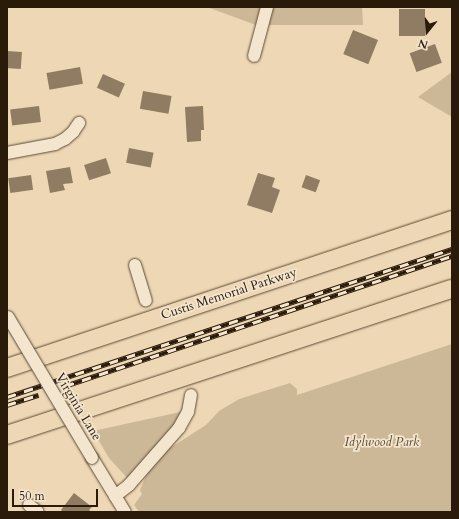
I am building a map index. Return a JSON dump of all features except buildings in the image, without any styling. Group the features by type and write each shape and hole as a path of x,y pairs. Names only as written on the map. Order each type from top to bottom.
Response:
{"highway":[{"name":"Custis Memorial Parkway","path":"7,368 452,220"},
{"path":"234,361 452,279"},
{"path":"7,436 452,289"},
{"path":"234,361 452,302"}],"street":[{"path":"254,56 267,7"},
{"path":"7,153 55,144 65,139 79,123"},
{"path":"135,265 146,300"},
{"name":"Virginia Lane","path":"8,316 125,512"},
{"path":"116,496 129,485 179,428 188,412 191,395"}],"green space":[{"path":"207,7 362,7 363,25 256,25"},
{"path":"452,72 452,117 418,97"},
{"name":"Idylwood Park","path":"452,344 452,512 139,512 134,505 142,494 140,490 153,459 206,425 219,411 239,399 290,383 297,389 297,395"},
{"path":"185,411 129,480 109,458 93,431"}],"railway":[{"path":"7,397 452,249"},
{"path":"65,386 452,256"},
{"path":"7,405 38,395"}]}
